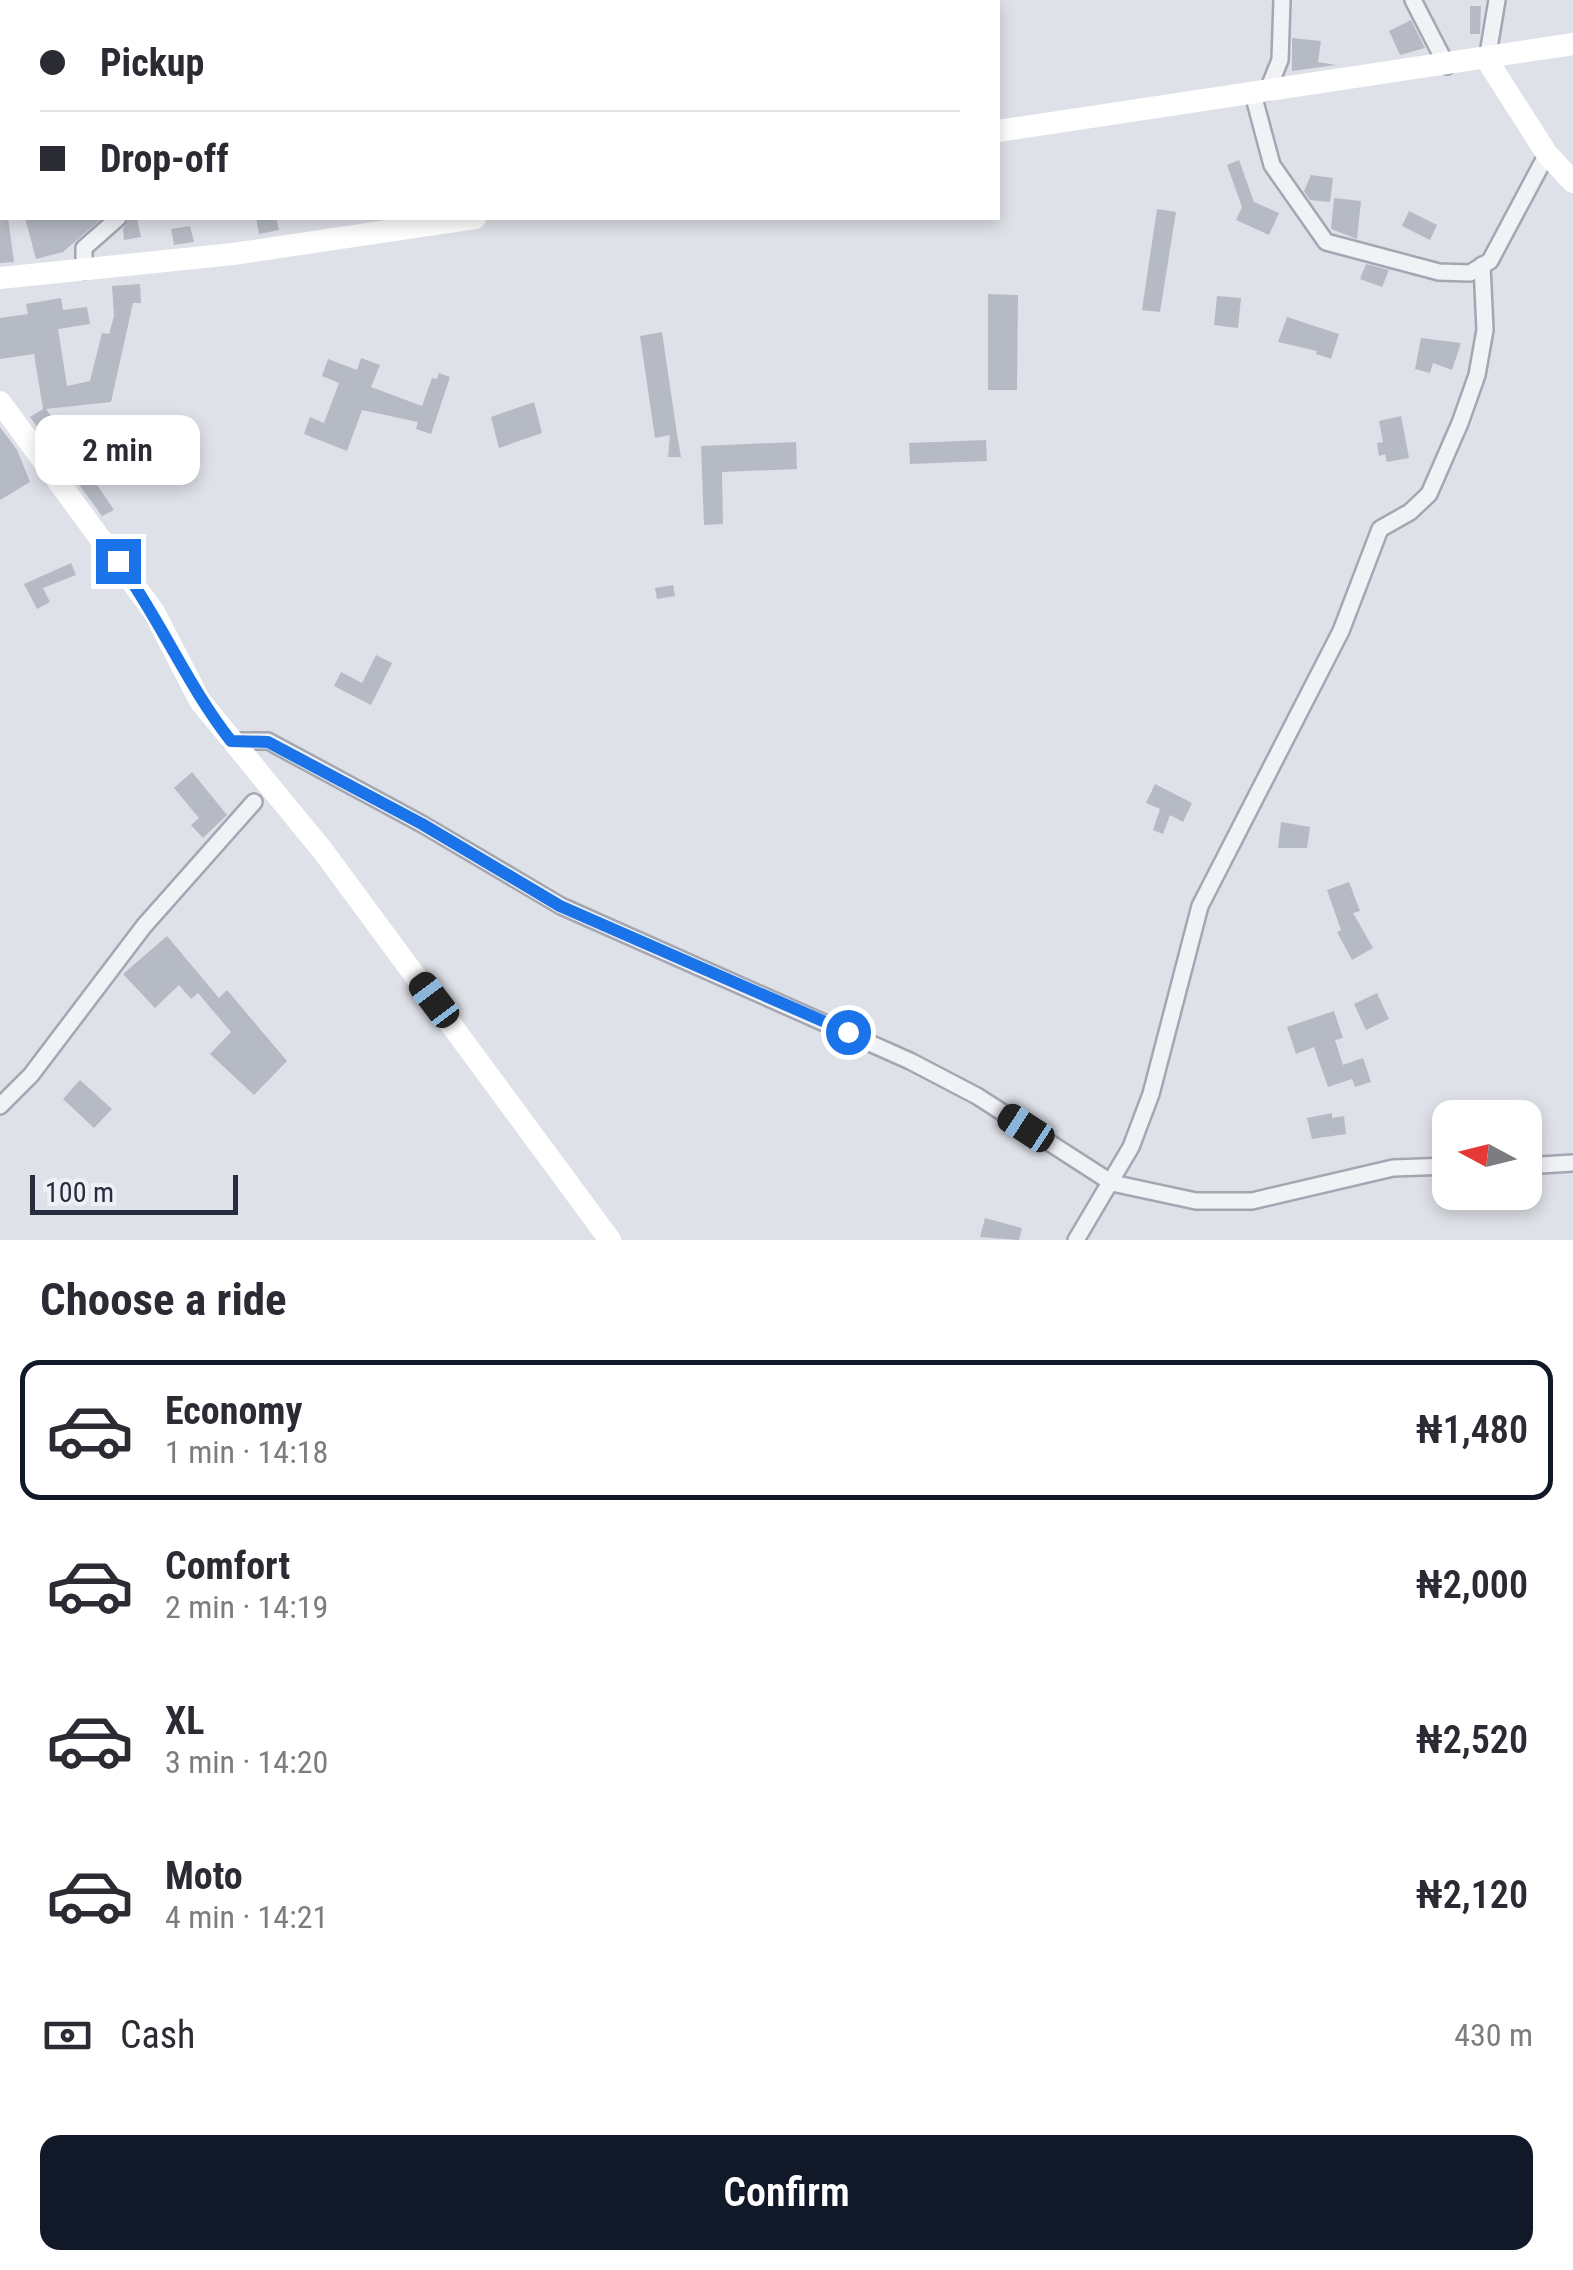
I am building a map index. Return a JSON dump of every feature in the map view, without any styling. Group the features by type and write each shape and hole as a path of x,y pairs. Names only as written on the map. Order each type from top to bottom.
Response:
{"street":[{"path":"1282,0 1280,60 1260,93 1272,164 1326,242 1439,272 1470,273 1490,262 1546,154"},
{"path":"1413,0 1447,66"},
{"path":"1497,0 1487,60 1546,154 1573,182"},
{"path":"1000,131 1573,44"},
{"path":"84,271 84,248 116,220"},
{"path":"0,278 84,271 460,220"},
{"path":"1076,1240 1130,1147 1151,1094 1200,906 1341,630 1380,529 1410,512 1430,494 1460,423 1477,375 1485,330 1482,266"},
{"path":"0,402 154,612 200,700 323,850 610,1240"},
{"path":"231,741 268,742 422,824 560,906 910,1061 977,1096 1109,1182 1196,1201 1252,1201 1393,1168 1432,1167"},
{"path":"0,1106 31,1074 144,926 254,802"},
{"path":"1542,1165 1573,1163"},
{"path":"1087,1222 1088,1240"}],"building":[{"path":"1470,6 1481,6 1480,34 1470,34"},
{"path":"1411,20 1425,48 1400,55 1389,31"},
{"path":"1292,38 1321,41 1318,62 1336,65 1292,71"},
{"path":"1239,160 1254,202 1279,213 1269,235 1236,220 1242,207 1227,165"},
{"path":"1311,175 1333,178 1330,202 1310,200 1304,191"},
{"path":"1334,198 1361,201 1357,239 1331,229"},
{"path":"1157,209 1176,212 1160,312 1142,310"},
{"path":"1409,211 1437,225 1430,240 1402,226"},
{"path":"0,220 8,220 14,262 0,263"},
{"path":"26,220 100,220 63,252 36,259"},
{"path":"128,220 137,220 141,237 124,240 123,229"},
{"path":"256,220 276,220 279,230 259,234"},
{"path":"190,226 194,242 174,245 171,229"},
{"path":"1366,264 1389,270 1382,287 1360,279"},
{"path":"140,284 141,303 133,303 111,402 46,409 114,510 102,516 30,417 43,409 34,354 0,359 0,318 28,314 26,304 61,298 63,310 87,307 90,324 58,329 67,386 90,381 102,333 109,334 114,316 112,286"},
{"path":"988,294 1018,295 1017,390 988,390"},
{"path":"1217,296 1241,298 1238,328 1214,325"},
{"path":"1287,317 1339,334 1331,359 1316,354 1317,351 1278,342"},
{"path":"662,332 681,457 668,457 670,435 655,438 640,336"},
{"path":"1421,338 1461,343 1452,370 1433,363 1430,373 1415,369"},
{"path":"361,358 380,365 371,387 422,406 432,378 437,379 439,373 450,377 431,434 416,429 418,422 362,410 347,451 304,434 310,417 324,423 339,383 322,376 328,359 357,370"},
{"path":"534,402 542,433 499,448 491,417"},
{"path":"1401,416 1409,458 1387,462 1385,454 1379,456 1377,443 1383,442 1379,421"},
{"path":"0,427 17,450 30,482 0,500"},
{"path":"986,440 987,461 910,464 909,443"},
{"path":"796,442 797,469 722,472 723,524 704,525 701,446"},
{"path":"71,563 76,575 43,588 50,602 37,609 24,584"},
{"path":"673,585 675,596 657,599 655,588"},
{"path":"376,655 392,663 371,705 334,686 341,672 362,683"},
{"path":"192,772 227,815 203,838 191,825 199,818 174,788"},
{"path":"1155,784 1192,803 1183,822 1170,815 1163,834 1153,830 1160,809 1146,803"},
{"path":"1281,822 1310,827 1307,848 1278,848"},
{"path":"1349,882 1360,911 1353,913 1373,948 1352,960 1337,932 1341,930 1327,890"},
{"path":"167,936 219,998 227,990 287,1061 254,1095 210,1054 231,1032 198,993 191,999 179,985 155,1008 123,974"},
{"path":"1377,993 1389,1019 1366,1030 1354,1004"},
{"path":"1334,1011 1343,1038 1335,1040 1343,1065 1363,1058 1371,1082 1355,1087 1352,1079 1328,1087 1314,1047 1296,1054 1287,1027"},
{"path":"80,1080 112,1109 94,1128 63,1099"},
{"path":"1332,1113 1332,1118 1344,1116 1346,1134 1312,1139 1307,1118"},
{"path":"985,1218 1022,1228 1019,1240 980,1237"}],"route":[{"path":"118,561 154,612 200,700 231,741 268,742 422,824 560,906 848,1032"}]}
